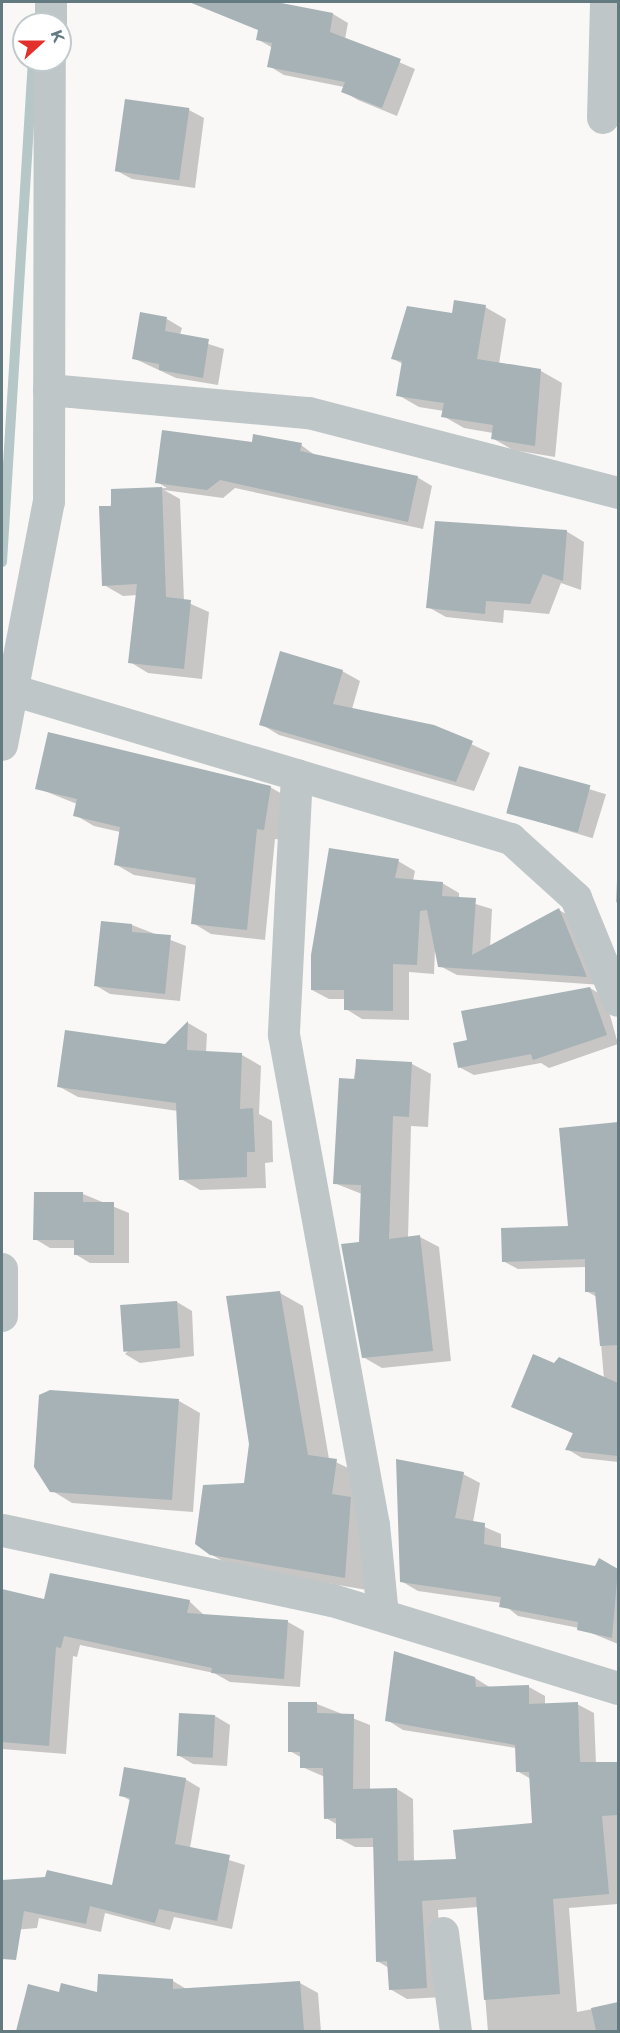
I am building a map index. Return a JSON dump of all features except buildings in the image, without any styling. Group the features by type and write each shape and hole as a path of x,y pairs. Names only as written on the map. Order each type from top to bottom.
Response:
{"street":[{"path":"603,118 606,2"},
{"path":"2,745 49,502 50,72"},
{"path":"49,390 309,413 618,493"},
{"path":"12,690 511,839 576,898 618,1001"},
{"path":"297,775 284,1035 374,1525 383,1615"},
{"path":"2,1269 2,1316"},
{"path":"2,1530 383,1615 618,1689"},
{"path":"443,1933 456,2031"}],"waterway":[{"path":"2,562 32,72"}]}
